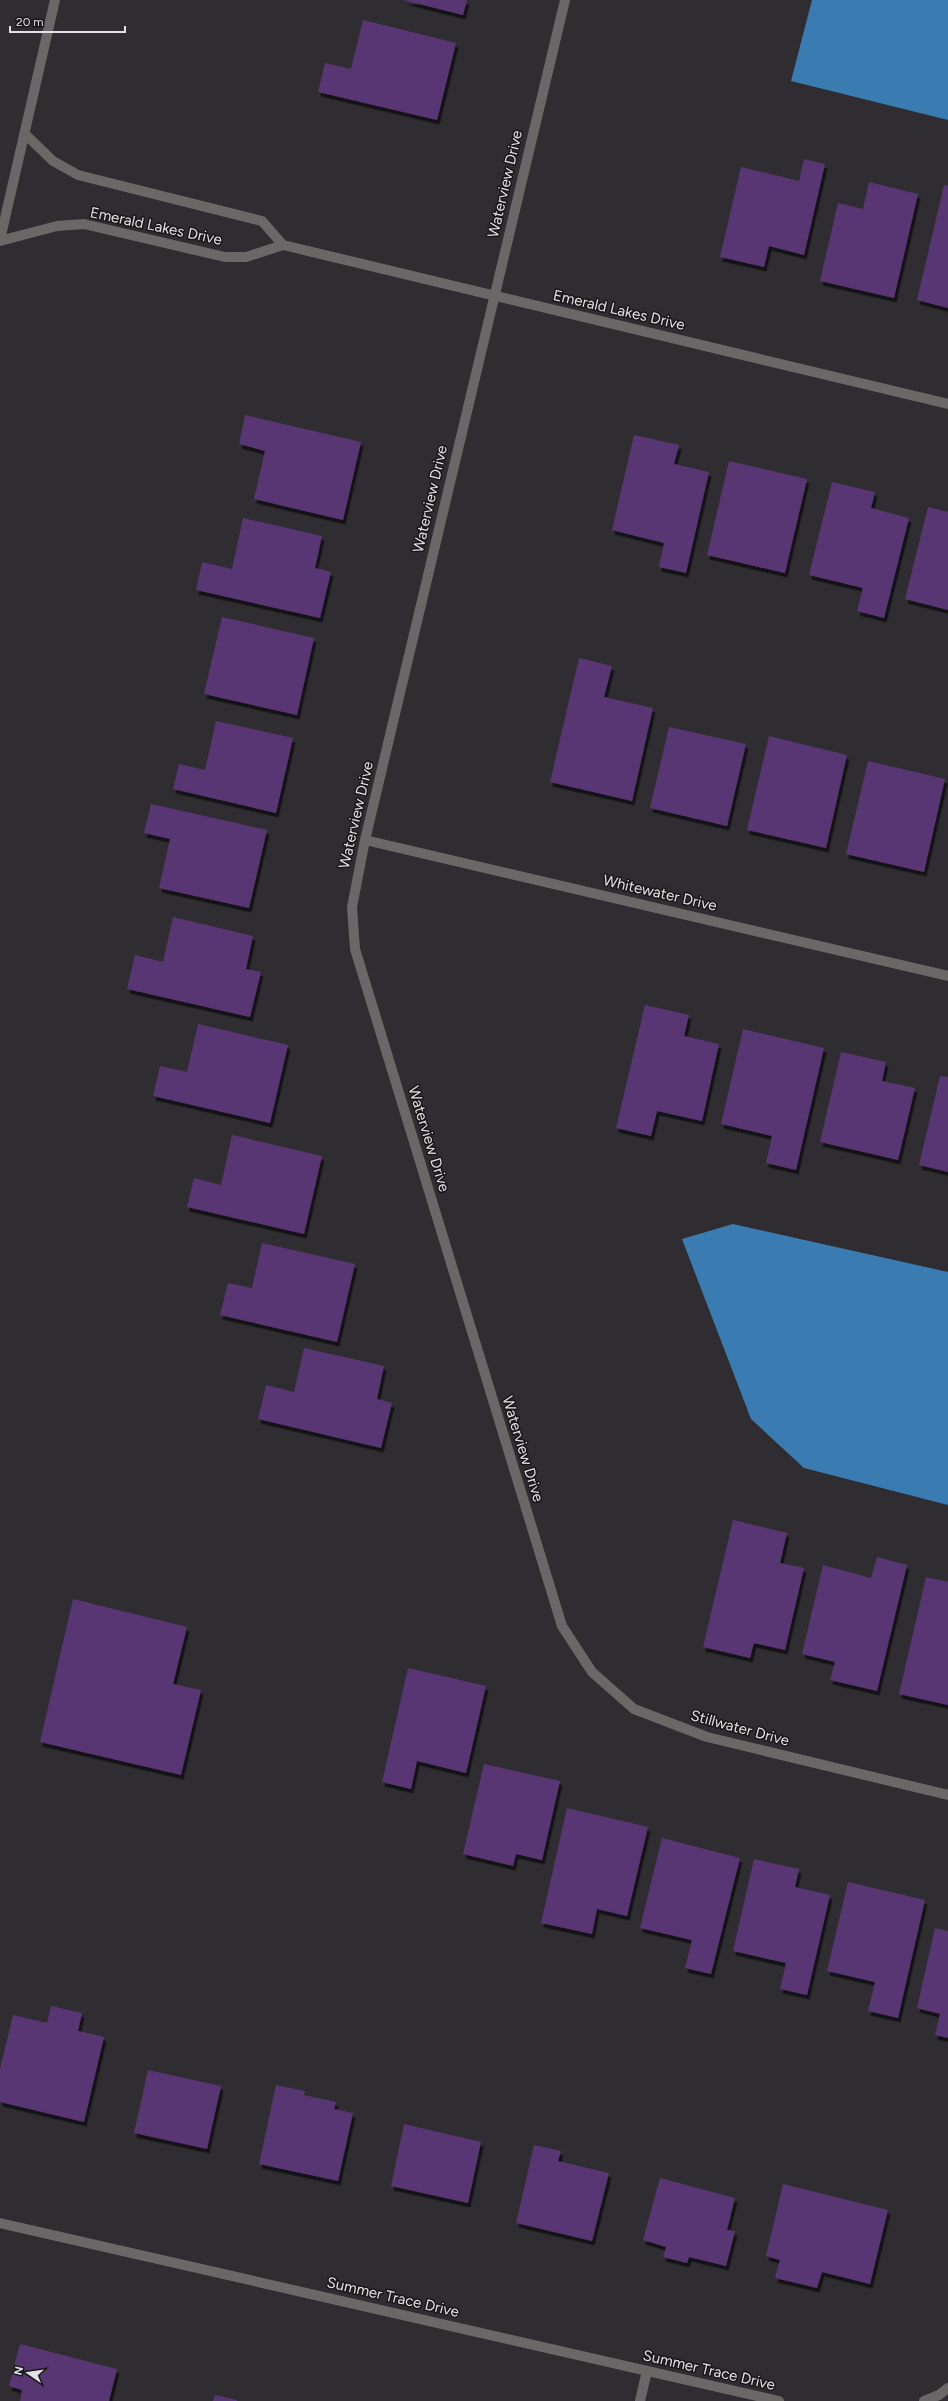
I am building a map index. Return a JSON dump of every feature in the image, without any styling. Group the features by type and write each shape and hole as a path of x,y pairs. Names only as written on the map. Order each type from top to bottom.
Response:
{"street":[{"path":"0,241 55,0"},
{"name":"Waterview Drive","path":"562,1626 355,949 352,907 365,840 565,0"},
{"name":"Emerald Lakes Drive","path":"24,134 53,161 78,175 262,221 283,245"},
{"name":"Emerald Lakes Drive","path":"0,241 57,226 84,224 225,257 246,257 283,245 948,404"},
{"name":"Whitewater Drive","path":"365,840 948,976"},
{"name":"Stillwater Drive","path":"562,1626 592,1672 634,1709 707,1737 948,1795"},
{"name":"Summer Trace Drive","path":"0,2223 779,2401"},
{"path":"640,2401 647,2371"},
{"path":"924,2401 939,2395 948,2388"}],"water":[{"path":"812,0 948,0 948,120 791,81"},
{"path":"733,1224 948,1272 948,1505 804,1468 751,1419 682,1239"}],"building":[{"path":"403,0 467,0 463,15"},
{"path":"363,20 456,43 437,120 318,92 325,63 351,69"},
{"path":"804,159 825,164 804,255 769,246 764,267 720,257 741,167 799,181"},
{"path":"869,182 918,194 894,298 820,281 838,203 863,209"},
{"path":"944,185 948,186 948,308 917,300"},
{"path":"245,415 361,442 343,520 254,499 265,451 239,444"},
{"path":"634,435 679,445 674,464 709,472 686,573 659,567 664,543 612,530"},
{"path":"729,461 807,479 785,573 707,555"},
{"path":"832,482 875,492 871,508 909,518 884,618 857,611 863,588 809,575"},
{"path":"928,507 948,512 948,610 905,599"},
{"path":"243,518 322,536 315,568 331,572 320,618 196,590 202,562 232,569"},
{"path":"222,617 314,638 297,715 204,694"},
{"path":"579,658 612,666 604,697 653,708 632,801 550,782"},
{"path":"216,721 293,738 276,813 173,789 179,764 205,770"},
{"path":"669,727 746,744 727,826 650,808"},
{"path":"769,736 847,755 826,848 747,830"},
{"path":"868,761 945,779 924,872 846,854"},
{"path":"151,804 267,830 249,908 159,888 170,839 144,833"},
{"path":"173,917 253,936 246,969 261,972 250,1017 127,989 135,955 163,962"},
{"path":"645,1005 689,1015 684,1036 719,1044 702,1121 657,1111 651,1136 616,1128"},
{"path":"198,1024 288,1045 270,1123 153,1096 160,1066 187,1072"},
{"path":"743,1029 824,1048 796,1170 766,1163 772,1136 721,1124"},
{"path":"841,1052 886,1062 882,1081 915,1088 898,1160 820,1142"},
{"path":"940,1076 948,1077 948,1172 919,1165"},
{"path":"232,1135 322,1156 304,1234 187,1207 194,1178 221,1185"},
{"path":"262,1243 355,1264 337,1342 220,1315 228,1283 252,1288"},
{"path":"304,1348 384,1366 377,1399 392,1403 381,1448 258,1419 266,1385 294,1392"},
{"path":"733,1520 787,1533 780,1563 804,1568 785,1650 754,1643 750,1658 703,1647"},
{"path":"877,1557 907,1565 877,1691 830,1680 835,1662 802,1654 823,1565 871,1578"},
{"path":"926,1577 948,1582 948,1705 899,1694"},
{"path":"73,1599 187,1627 173,1684 201,1690 181,1775 40,1742"},
{"path":"408,1668 486,1686 466,1773 417,1761 411,1789 382,1782"},
{"path":"484,1764 560,1781 542,1860 516,1854 513,1866 463,1854"},
{"path":"567,1808 648,1827 627,1916 597,1909 592,1934 541,1923"},
{"path":"662,1838 740,1858 711,1974 685,1968 692,1940 640,1928"},
{"path":"754,1859 799,1869 795,1887 830,1895 807,1995 780,1989 786,1963 733,1951"},
{"path":"848,1882 925,1900 898,2018 868,2011 875,1982 827,1971"},
{"path":"935,1928 948,1931 948,2038 935,2035 940,2014 917,2008"},
{"path":"51,2006 82,2013 78,2031 104,2037 84,2122 0,2102 0,2069 13,2015 47,2023"},
{"path":"148,2070 221,2086 207,2149 134,2133"},
{"path":"276,2085 305,2091 304,2095 336,2102 334,2109 353,2113 338,2181 259,2164"},
{"path":"404,2124 481,2142 468,2203 391,2186"},
{"path":"534,2145 561,2151 558,2161 609,2173 592,2241 516,2223"},
{"path":"660,2178 735,2198 727,2230 735,2231 726,2266 689,2257 687,2263 663,2257 666,2247 643,2240"},
{"path":"783,2184 888,2210 870,2284 822,2272 817,2288 775,2278 780,2260 766,2256"},
{"path":"20,2344 117,2369 109,2401 20,2401 22,2390 9,2386"},
{"path":"215,2395 237,2400 237,2401 213,2401"}]}
